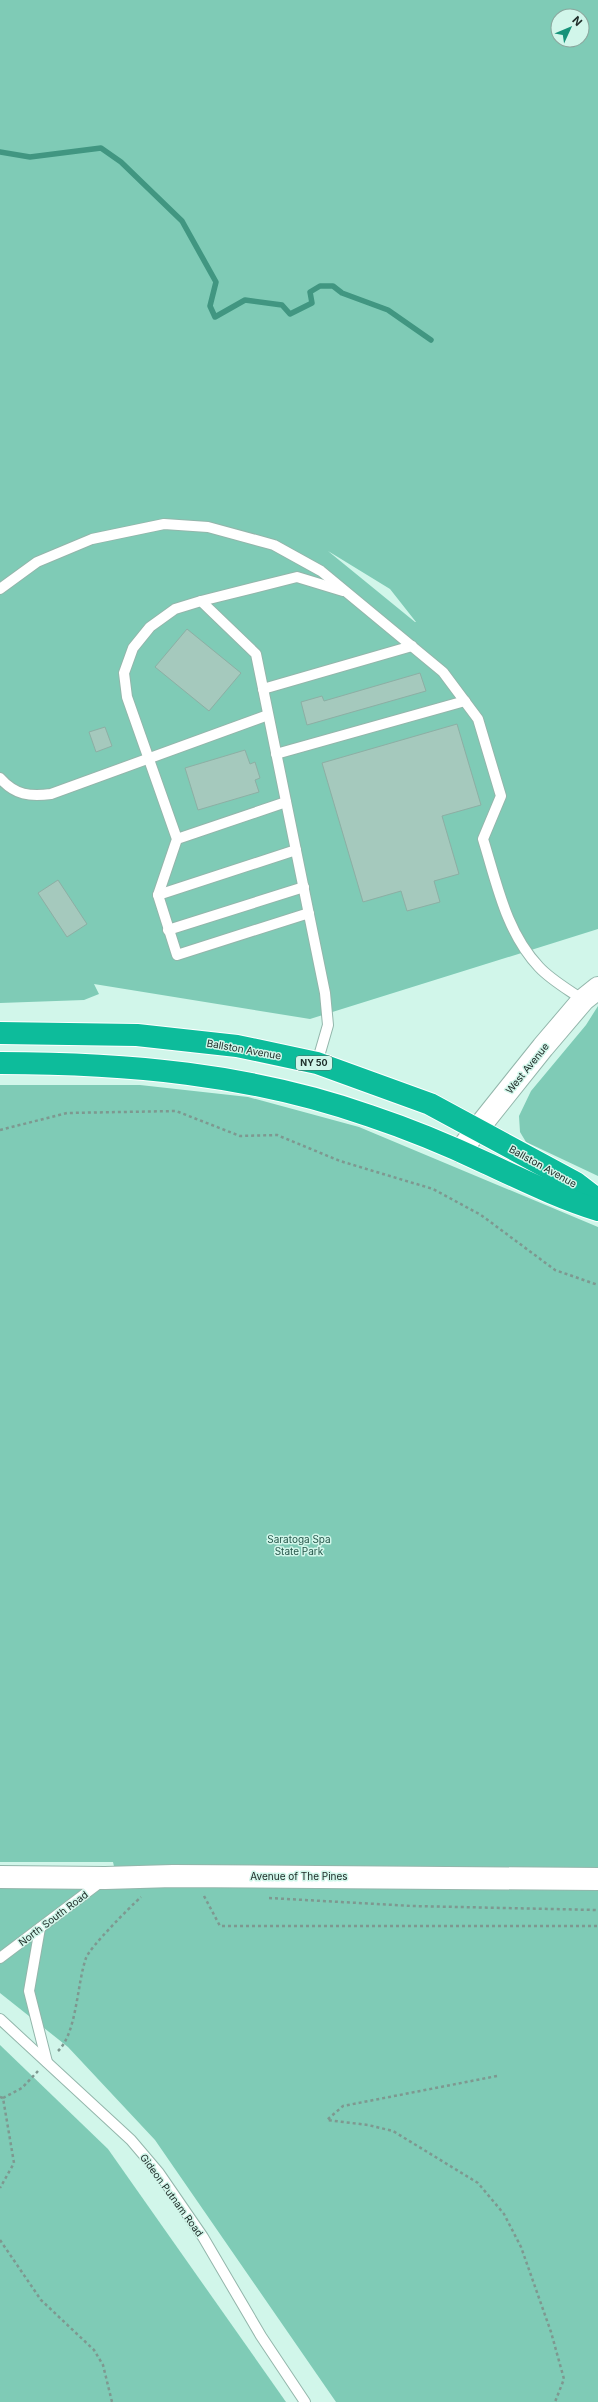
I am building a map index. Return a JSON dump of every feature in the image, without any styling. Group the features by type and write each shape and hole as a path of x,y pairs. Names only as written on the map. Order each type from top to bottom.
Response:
{"highway":[{"name":"Ballston Avenue","path":"0,1033 137,1035 237,1046 317,1063 430,1104 576,1183 598,1200"},
{"name":"Ballston Avenue","path":"0,1063 118,1066 264,1085 369,1115 460,1151 570,1202 598,1210"}],"street":[{"name":"West Avenue","path":"460,1151 590,994"},
{"name":"Avenue of The Pines","path":"0,1877 105,1878 174,1876 598,1879"}],"lane":[{"path":"0,589 37,562 92,540 164,524 208,527 274,545 321,571 443,672 478,719 501,796 482,839 506,912 519,942 540,968 590,994"},
{"path":"310,914 177,954 168,930 158,895 177,839 127,697 124,673 133,648 150,627 175,609 297,577 347,592"},
{"path":"201,601 256,654 325,993 328,1025 317,1063"},
{"path":"263,689 412,646"},
{"path":"276,754 465,700"},
{"path":"0,778 8,787 31,796 51,794 148,757 268,715"},
{"path":"177,839 286,802"},
{"path":"158,895 296,850"},
{"path":"168,930 304,887"},
{"name":"North South Road","path":"0,1958 105,1878"},
{"path":"40,1928 29,1991 47,2062"},
{"name":"Gideon Putnam Road","path":"0,2019 132,2140 159,2173 203,2237 262,2336 305,2402"}],"path":[{"path":"0,1130 67,1113 176,1111 240,1136 277,1135 340,1161 433,1189 481,1215 555,1270 598,1285"},
{"path":"0,2188 14,2163 2,2097 22,2088 61,2048 67,2039 86,1957 143,1894"},
{"path":"196,1895 211,1895"},
{"path":"204,1895 220,1926 598,1926"},
{"path":"265,1898 412,1906 598,1910"},
{"path":"497,2076 343,2106 327,2120 368,2125 393,2131 478,2183 500,2209 521,2247 551,2332 564,2379 556,2402"},
{"path":"0,2240 41,2300 94,2350 103,2365 112,2402"}],"green space":[{"path":"0,0 598,0 598,929 310,1019 94,984 99,994 84,1000 0,1003","holes":["328,551 390,589 416,622"]},
{"path":"598,1006 598,1176 526,1142 520,1132 519,1116 531,1091 586,1025"},
{"name":"Saratoga Spa State Park","path":"0,1085 140,1085 248,1097 359,1127 598,1227 598,2402 336,2402 155,2140 68,2047 0,1993 0,1886 119,1888 113,1862 0,1862"},
{"path":"0,2045 108,2149 286,2402 0,2402"}],"building":[{"path":"187,629 241,673 209,711 155,667"},
{"path":"420,673 426,691 307,725 301,702 322,696 324,701"},
{"path":"457,724 481,805 442,816 459,874 434,881 440,902 407,911 401,891 363,902 322,763"},
{"path":"105,727 112,746 96,752 89,732"},
{"path":"245,750 250,764 255,762 260,778 255,780 259,792 198,810 185,768"},
{"path":"58,880 87,924 67,937 38,893"}],"waterway":[{"path":"0,152 30,157 101,148 121,162 182,221 216,282 210,306 215,317 245,300 282,305 290,314 312,303 310,292 320,286 333,286 342,293 388,310 431,340"}]}
